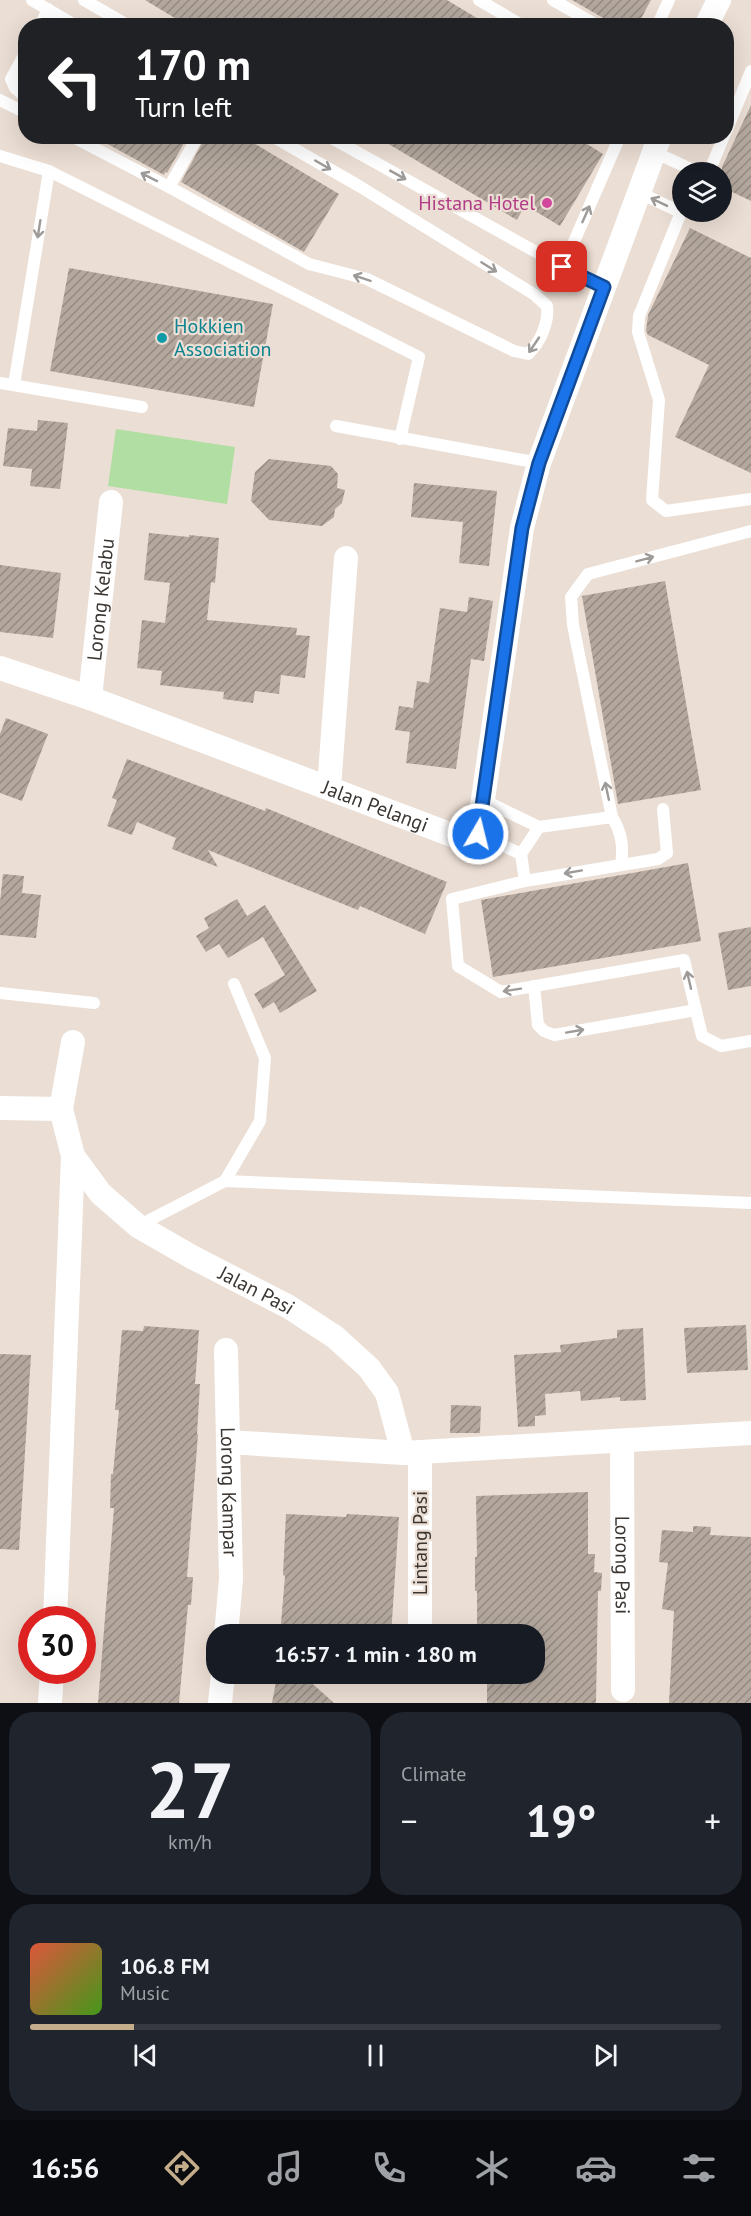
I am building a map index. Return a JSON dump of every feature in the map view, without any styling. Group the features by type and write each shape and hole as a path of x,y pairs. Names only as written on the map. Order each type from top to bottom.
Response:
{"street":[{"path":"710,18 719,0"},
{"path":"478,834 522,528 539,463 657,144"},
{"name":"Lorong Kelabu","path":"90,698 111,502"},
{"path":"328,788 346,558"},
{"name":"Jalan Pelangi","path":"0,668 90,698 452,835 478,834"},
{"path":"56,1606 73,1156 61,1109 73,1042"},
{"path":"0,1108 61,1109"},
{"name":"Jalan Pasi","path":"73,1156 101,1194 138,1226 192,1257 290,1307 335,1337 369,1368 387,1393 411,1453"},
{"name":"Lorong Kampar","path":"226,1350 231,1579 227,1624"},
{"path":"228,1442 411,1453 751,1433"},
{"name":"Lorong Pasi","path":"622,1441 623,1690"},
{"name":"Lintang Pasi","path":"411,1453 419,1624"},
{"path":"50,1703 51,1684"},
{"path":"220,1703 222,1684"}],"lane":[{"path":"32,0 63,18"},
{"path":"84,0 115,18"},
{"path":"479,0 509,18"},
{"path":"552,0 584,18"},
{"path":"661,18 669,0"},
{"path":"44,18 48,9"},
{"path":"18,66 11,79 18,94"},
{"path":"734,112 751,71"},
{"path":"0,100 18,104"},
{"path":"86,144 309,264 367,279 514,351 528,354 536,347 548,316 547,306 535,296 359,186 286,144"},
{"path":"169,187 193,144"},
{"path":"342,144 562,267 604,287"},
{"path":"562,267 616,144"},
{"path":"657,144 683,162"},
{"path":"714,162 721,144"},
{"path":"0,156 49,171 419,357 400,439"},
{"path":"14,385 49,171"},
{"path":"638,192 672,207"},
{"path":"677,222 639,316 638,332 659,400 652,500 666,512 751,499"},
{"path":"0,383 142,407"},
{"path":"336,426 539,463"},
{"path":"621,864 623,854 619,828 612,816 573,625 571,597 588,574 751,531"},
{"path":"483,800 539,827 612,816"},
{"path":"663,809 667,852 658,859 525,881 452,899 458,966 501,992 684,960 702,1036 721,1046 751,1041"},
{"path":"525,881 521,854 539,827"},
{"path":"478,834 521,854"},
{"path":"225,1181 260,1121 265,1058 234,984"},
{"path":"534,986 538,1025 544,1031 554,1035 696,1010"},
{"path":"0,993 94,1003"},
{"path":"138,1226 225,1181 751,1203"}],"green space":[{"path":"116,429 235,447 227,504 108,486"}],"building":[{"path":"145,0 447,0 477,18 175,18"},
{"path":"572,0 651,0 641,18 603,18"},
{"path":"751,105 751,201 732,192 732,162 724,162"},
{"path":"108,144 183,144 164,175"},
{"path":"202,144 255,144 339,194 304,252 181,182"},
{"path":"389,144 587,144 603,154 560,226 525,205 517,220"},
{"path":"690,228 751,258 751,473 675,437 709,365 648,335 646,331 648,315"},
{"name":"Hokkien Association","path":"69,268 273,304 254,407 50,371"},
{"path":"38,420 68,423 60,489 30,486 32,469 3,466 8,428 37,431"},
{"path":"269,459 331,466 338,474 337,488 345,490 342,503 335,509 334,517 322,526 269,520 251,501 255,472"},
{"path":"414,483 497,491 489,566 459,563 463,522 411,517"},
{"path":"149,533 219,538 215,583 211,582 207,620 297,628 296,635 310,636 305,678 281,675 279,694 255,691 253,703 223,699 224,692 160,685 162,671 137,668 142,620 165,623 170,583 144,580"},
{"path":"0,565 61,573 53,638 0,632"},
{"path":"665,581 701,790 618,804 582,596"},
{"path":"469,597 493,601 484,661 471,659 456,769 406,763 410,732 395,730 399,706 413,708 417,681 429,683 440,608 467,612"},
{"path":"6,718 48,734 22,801 0,793 0,734"},
{"path":"127,759 265,811 266,808 447,882 425,934 360,906 358,910 208,850 218,867 172,849 176,838 137,822 132,835 107,826 117,800 112,798"},
{"path":"688,863 701,941 493,977 481,900"},
{"path":"3,874 24,876 22,893 41,895 36,938 0,935"},
{"path":"237,899 247,916 265,905 317,991 280,1013 274,1002 263,1009 254,994 285,975 263,937 228,958 219,944 206,952 196,936 209,928 204,918"},
{"path":"751,927 751,986 728,990 718,933"},
{"path":"746,1325 748,1370 687,1373 684,1328"},
{"path":"144,1326 199,1330 195,1384 200,1384 198,1434 187,1577 193,1577 191,1605 188,1605 179,1703 98,1703 114,1508 110,1508 111,1474 113,1474 119,1410 115,1410 122,1330 143,1331"},
{"path":"643,1328 646,1400 620,1401 620,1397 581,1401 580,1391 545,1394 546,1415 535,1416 535,1426 518,1427 514,1355 561,1352 560,1345 617,1338 617,1330"},
{"path":"0,1354 31,1355 19,1550 0,1549"},
{"path":"451,1405 481,1406 480,1433 450,1433"},
{"path":"588,1492 588,1554 595,1554 594,1572 602,1573 601,1591 598,1591 596,1703 487,1703 487,1684 545,1684 545,1624 477,1624 476,1496"},
{"path":"286,1514 399,1517 392,1624 281,1624 285,1576 283,1575"},
{"path":"693,1526 711,1527 710,1535 751,1537 751,1703 669,1703 674,1611 662,1609 668,1563 659,1562 662,1530 693,1532"},
{"path":"276,1684 312,1684 334,1703 272,1703"}],"place":[{"name":"Histana Hotel","path":"547,203"},
{"name":"Hokkien Association","path":"162,338"}],"route":[{"path":"478,834 522,528 539,463 604,287 562,267"}]}
